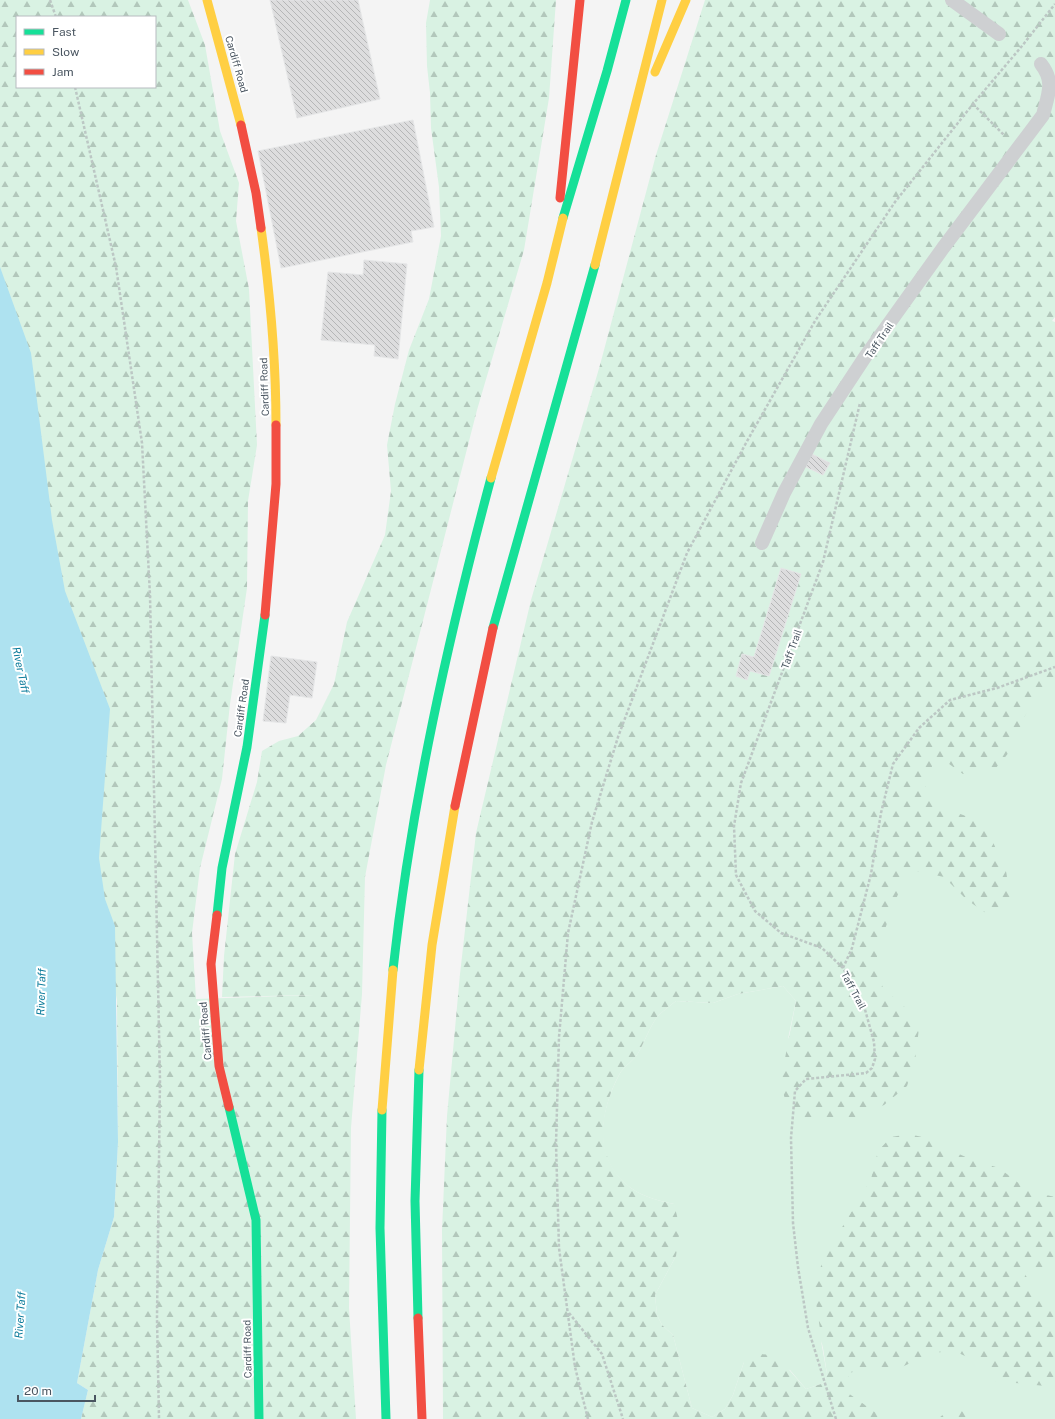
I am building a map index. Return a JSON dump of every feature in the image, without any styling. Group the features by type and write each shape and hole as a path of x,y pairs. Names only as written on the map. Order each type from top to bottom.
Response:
{"main road":[{"name":"Cardiff Road","path":"207,0 236,101 256,193 267,271 276,377 276,484 265,612 247,747 222,868 211,964 219,1066 256,1220 259,1419"},
{"path":"555,249 580,0"},
{"path":"386,1419 381,1266 380,1132 387,1031 401,912 419,797 449,649 478,527 548,283 555,249 613,56 626,0"},
{"path":"422,1419 417,1317 416,1254 418,1096 427,986 445,858 466,748 498,607 566,370 633,125 662,0"},
{"path":"633,125 686,0"}],"lane":[{"path":"952,0 999,34"},
{"name":"Taff Trail","path":"762,543 784,493 821,424 865,357 1016,148 1043,115 1050,89 1049,74 1041,64"}],"path":[{"path":"50,0 56,16"},
{"path":"588,1419 575,1367 558,1234 556,1144 559,1037 568,933 592,822 618,737 687,553 750,436 815,322 894,202 972,104 1022,46 1055,4"},
{"path":"76,88 116,267 142,443 150,595 160,1072 157,1318 159,1419"},
{"path":"972,104 1016,148"},
{"name":"Taff Trail","path":"836,1419 808,1328 799,1275 793,1223 791,1138 795,1091 806,1079 866,1073 872,1068 875,1059 874,1042 864,1006 843,968 822,948 781,933 755,911 736,875 734,826 741,783 823,562 860,400"},
{"path":"843,968 852,948 871,874 881,814 893,764 919,728 950,700 997,688 1055,667"},
{"path":"568,1311 602,1354 623,1419"}],"green space":[{"path":"0,0 188,0 205,45 220,131 239,183 236,221 249,289 257,445 248,501 247,588 230,704 222,779 200,868 192,933 196,999 314,995 222,997 224,956 235,854 257,782 262,751 279,741 298,736 316,720 334,684 347,622 385,535 391,491 387,445 395,404 409,350 429,299 441,236 439,187 431,128 430,93 427,66 426,23 430,0 556,0 549,98 524,250 477,410 386,765 365,877 362,994 351,1128 349,1308 356,1419 81,1419 88,1390 77,1383 98,1270 114,1217 118,1142 117,1001 0,303"},
{"path":"705,0 1055,0 1055,317 1052,321 1055,322 1055,678 1038,692 1032,701 1014,743 1009,752 995,769 963,774 945,761 933,764 925,784 932,804 980,821 992,840 1006,871 1011,901 998,915 984,912 966,899 944,877 916,871 905,878 893,906 875,964 883,988 908,1010 919,1028 915,1061 907,1086 884,1105 848,1120 810,1121 793,1113 784,1096 782,1074 796,1001 783,986 738,994 713,1003 676,1001 656,1019 637,1055 619,1075 607,1105 604,1120 603,1135 605,1150 610,1164 619,1177 631,1188 641,1194 663,1202 674,1204 680,1228 676,1256 655,1295 657,1315 662,1325 673,1335 692,1408 712,1417 725,1409 733,1395 744,1362 759,1354 776,1355 806,1389 824,1383 827,1374 814,1290 823,1259 871,1179 878,1151 891,1137 909,1134 922,1137 970,1159 999,1168 1029,1191 1055,1197 1055,1264 1024,1272 1034,1291 1055,1305 1055,1387 995,1381 974,1360 954,1351 931,1353 900,1368 869,1368 849,1373 848,1393 882,1417 888,1419 443,1419 442,1230 447,1116 460,974 476,833 531,600 600,365 656,155"},
{"path":"1055,651 1055,1419 849,1419 821,1341 827,1374 824,1383 806,1389 790,1370 744,1362 733,1395 725,1409 712,1417 692,1408 673,1335 662,1325 657,1315 655,1295 676,1256 674,1204 663,1202 641,1194 631,1188 618,1177 610,1164 605,1150 603,1135 604,1120 612,1090 619,1075 637,1055 656,1019 676,1001 713,1003 738,994 783,986 796,1001 788,1039 835,939 868,769"},
{"path":"947,1411 962,1411 971,1419 938,1419"}],"water":[{"name":"River Taff","path":"0,267 31,353 52,520 65,591 110,709 99,858 105,899 115,926 118,1142 114,1217 98,1270 77,1383 88,1390 81,1419 0,1419"}],"building":[{"path":"270,0 358,0 380,99 297,118"},
{"path":"413,120 434,227 411,231 413,242 281,268 258,151"},
{"path":"364,260 407,264 398,359 374,356 375,345 321,340 328,272 363,275"},
{"path":"812,454 830,463 823,475 806,467"},
{"path":"781,568 801,574 769,676 750,671 747,680 736,676 742,654 754,657"},
{"path":"271,656 317,662 312,698 290,695 286,723 263,721"}],"traffic: fast":[{"path":"563,218 607,71 626,0"},
{"path":"493,628 595,265"},
{"path":"393,970 410,846 433,722 460,599 491,478"},
{"path":"217,915 222,868 247,747 265,615"},
{"path":"418,1318 415,1201 419,1070"},
{"path":"229,1107 256,1220 259,1419"},
{"path":"382,1110 380,1228 386,1419"}],"traffic: slow":[{"path":"207,0 241,125"},
{"path":"595,265 662,0"},
{"path":"655,72 686,0"},
{"path":"491,478 547,283 563,218"},
{"path":"261,228 272,326 276,425"},
{"path":"419,1070 432,945 455,806"},
{"path":"382,1110 393,970"}],"traffic: jam":[{"path":"560,198 580,0"},
{"path":"241,125 256,193 261,228"},
{"path":"265,615 276,484 276,425"},
{"path":"455,806 493,628"},
{"path":"217,915 211,964 219,1066 229,1107"},
{"path":"418,1318 422,1419"}]}
